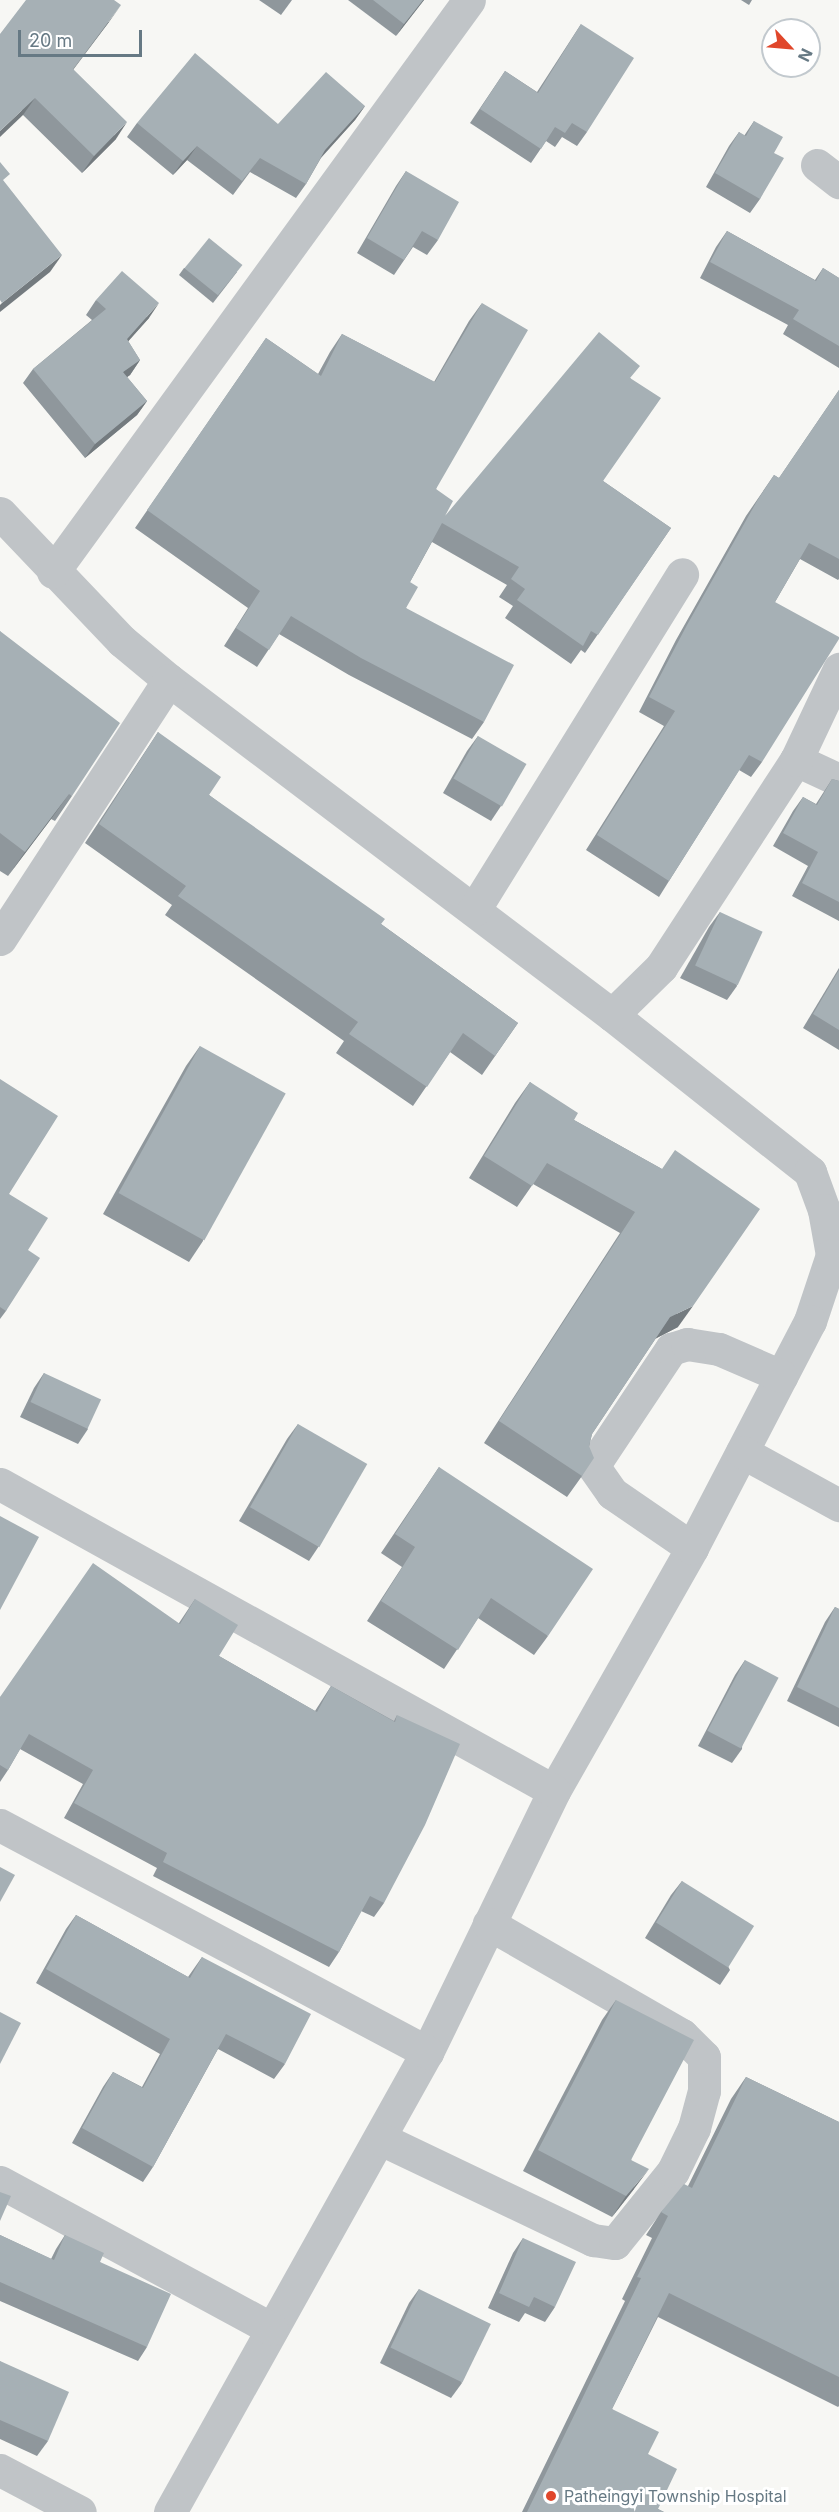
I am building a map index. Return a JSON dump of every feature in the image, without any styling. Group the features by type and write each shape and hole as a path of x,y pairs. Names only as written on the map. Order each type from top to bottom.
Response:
{"street":[{"path":"52,572 469,0"},
{"path":"0,513 52,572 122,641 169,680 824,1177 824,1210 832,1255 810,1321 692,1548 554,1791 427,2052 381,2139 170,2512"},
{"path":"474,910 682,574"},
{"path":"612,1016 661,967 796,760 839,669"},
{"path":"0,939 169,680"},
{"path":"796,760 839,780"},
{"path":"692,1548 612,1493 593,1466 671,1349 687,1344 719,1349 782,1376"},
{"path":"742,1452 839,1505"},
{"path":"0,1484 554,1791"},
{"path":"0,1824 427,2052"},
{"path":"381,2139 593,2240 615,2243 673,2171 694,2128 704,2091 704,2056 682,2035 489,1924"},
{"path":"0,2182 272,2329"},
{"path":"0,2470 80,2512"}],"building":[{"path":"26,0 114,0 121,5 73,69 127,122 94,156 35,98 0,131 0,34"},
{"path":"373,0 423,0 404,24"},
{"path":"581,24 634,58 587,132 572,123 565,133 555,127 541,149 480,109 505,71 538,93"},
{"path":"195,53 278,124 326,72 365,106 325,150 306,184 260,158 242,181 197,146 183,161 137,123"},
{"path":"754,121 783,137 774,153 784,158 760,199 715,173 739,132 746,136"},
{"path":"0,162 10,174 3,180 62,255 2,303 0,300"},
{"path":"406,171 459,202 438,240 422,231 404,260 367,238"},
{"path":"727,231 816,281 823,268 839,278 839,346 793,319 799,310 710,262"},
{"path":"209,238 242,265 218,295 184,268"},
{"path":"122,271 159,303 127,339 140,360 123,372 147,401 95,444 33,369 106,309 96,300"},
{"path":"482,303 528,330 436,489 453,501 445,516 599,332 640,366 630,378 661,398 603,481 671,528 598,635 591,631 583,646 517,600 525,589 511,579 519,567 442,523 410,582 418,587 406,608 514,665 484,722 361,658 291,616 269,650 236,628 260,591 147,510 266,338 321,376 342,334 435,382"},
{"path":"839,390 839,559 809,543 775,602 839,639 762,762 749,755 669,881 597,835 675,711 649,697 687,625 757,501 774,475 779,478"},
{"path":"0,631 120,723 72,796 69,794 25,852 0,833"},
{"path":"158,732 221,777 209,795 385,919 381,924 518,1023 495,1056 463,1033 427,1087 349,1034 358,1022 178,896 186,886 99,824"},
{"path":"478,736 526,764 502,806 454,778"},
{"path":"832,779 839,781 839,902 802,883 818,852 783,833 803,797 817,805"},
{"path":"720,912 763,932 738,985 695,965"},
{"path":"839,970 839,1030 813,1014"},
{"path":"200,1046 286,1094 204,1240 119,1193"},
{"path":"0,1079 58,1116 9,1194 48,1218 28,1250 40,1258 6,1311 0,1307"},
{"path":"530,1082 578,1113 574,1120 662,1169 675,1150 760,1209 693,1306 670,1317 592,1434 589,1446 594,1458 582,1476 499,1421 635,1212 547,1163 532,1186 484,1156"},
{"path":"44,1373 101,1400 88,1429 30,1402"},
{"path":"298,1424 367,1464 319,1547 250,1507"},
{"path":"439,1467 593,1569 548,1636 491,1598 458,1650 381,1601 415,1547 395,1534"},
{"path":"0,1516 39,1537 0,1610"},
{"path":"93,1563 180,1624 195,1599 238,1625 219,1656 317,1712 331,1686 395,1722 397,1715 460,1744 425,1825 384,1903 370,1896 339,1952 163,1862 167,1853 74,1803 93,1770 29,1734 8,1770 0,1765 0,1697"},
{"path":"835,1607 839,1609 839,1708 797,1687"},
{"path":"745,1660 779,1678 741,1748 707,1731"},
{"path":"0,1867 15,1875 0,1902"},
{"path":"682,1881 754,1926 728,1968 656,1923"},
{"path":"76,1915 190,1978 202,1957 311,2014 285,2064 226,2034 153,2167 82,2128 113,2072 143,2088 170,2039 46,1969"},
{"path":"616,2000 694,2040 631,2160 649,2169 626,2196 538,2150"},
{"path":"0,2012 21,2023 0,2064"},
{"path":"746,2077 839,2122 839,2377 669,2293 612,2409 659,2432 648,2454 677,2469 658,2509 664,2512 527,2512 641,2278 637,2277 668,2216 661,2212 684,2184 692,2188"},
{"path":"0,2192 11,2196 0,2221"},
{"path":"0,2235 54,2260 65,2235 104,2253 100,2262 171,2294 147,2347 0,2282"},
{"path":"523,2238 576,2262 555,2307 534,2297 529,2307 499,2293"},
{"path":"419,2289 491,2324 462,2382 391,2347"},
{"path":"0,2361 69,2392 48,2441 0,2420"}],"place":[{"name":"Patheingyi Township Hospital","path":"551,2496"}]}
